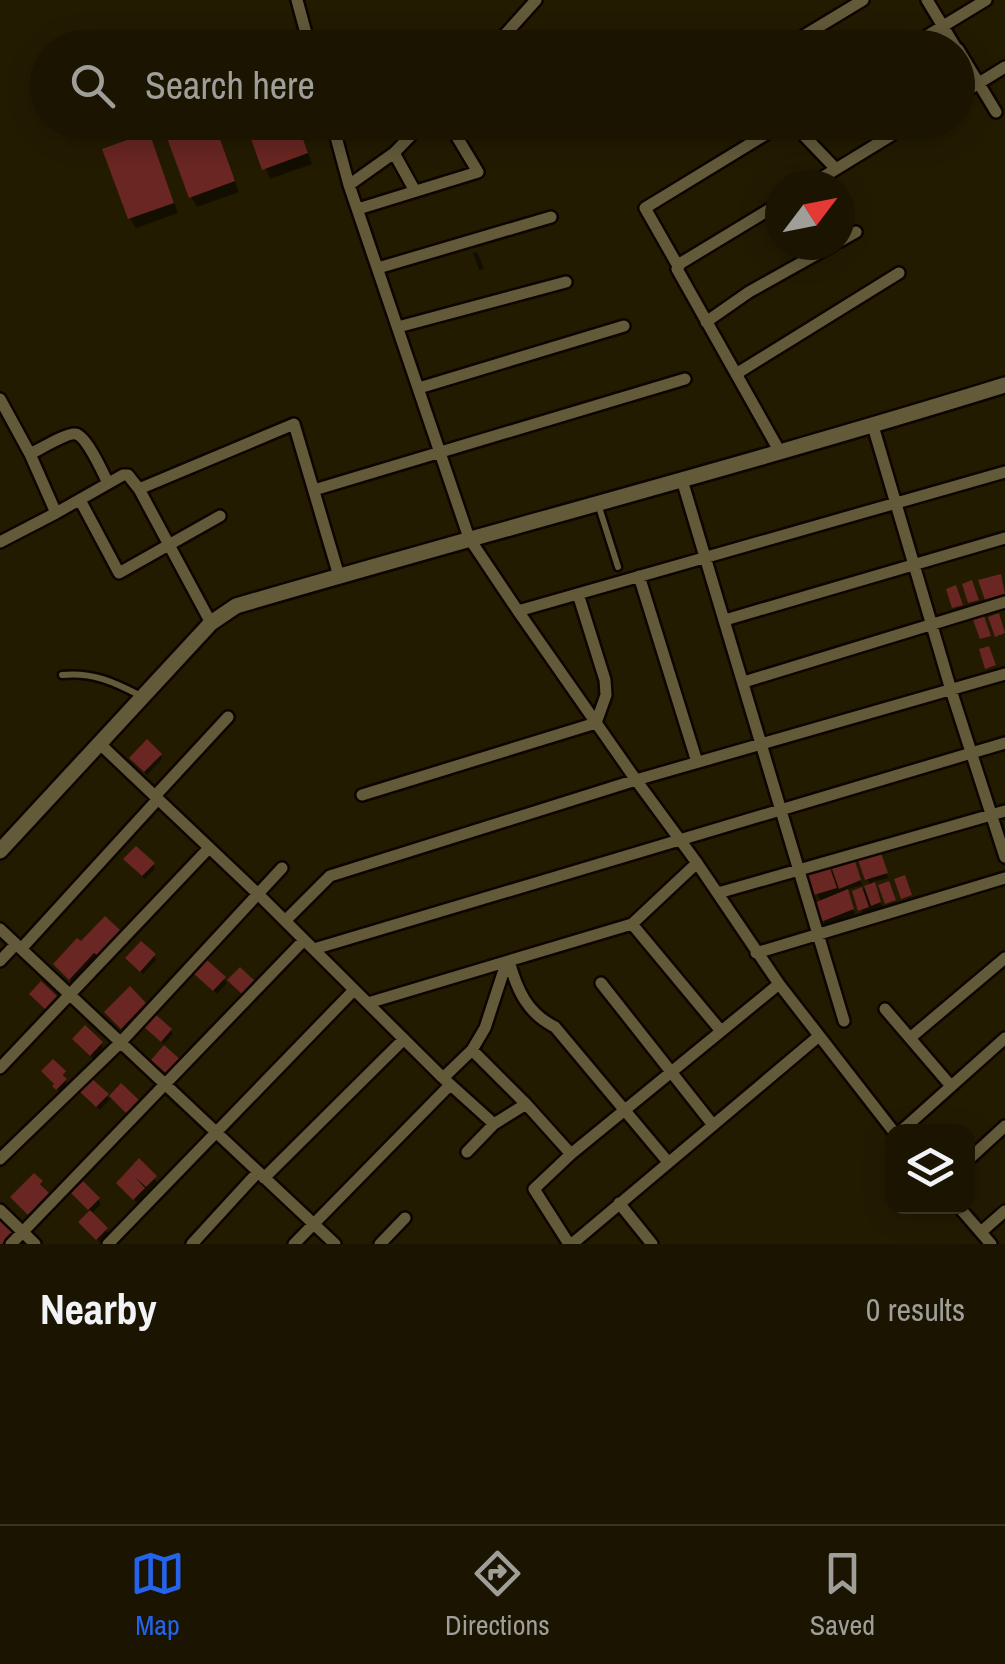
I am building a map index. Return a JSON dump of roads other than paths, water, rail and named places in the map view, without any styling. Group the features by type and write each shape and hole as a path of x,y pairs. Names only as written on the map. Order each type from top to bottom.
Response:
{"main road":[{"path":"0,852 211,623 236,606 873,426 1005,384"}],"street":[{"path":"296,0 305,30"},
{"path":"509,30 536,0"},
{"path":"814,30 864,0"},
{"path":"927,0 946,30"},
{"path":"936,30 986,0"},
{"path":"975,85 1005,67"},
{"path":"975,78 996,112"},
{"path":"337,140 470,538 756,953 890,1124"},
{"path":"350,184 407,140"},
{"path":"358,208 478,172 459,140"},
{"path":"759,140 645,208 780,452"},
{"path":"807,140 836,170 884,140"},
{"path":"394,153 415,191"},
{"path":"678,266 765,212"},
{"path":"378,268 552,217"},
{"path":"706,322 806,260"},
{"path":"736,374 899,273"},
{"path":"398,327 566,282"},
{"path":"419,388 624,326"},
{"path":"314,490 685,380"},
{"path":"0,399 56,513"},
{"path":"139,489 294,424 340,576"},
{"path":"873,426 1005,857"},
{"path":"30,454 69,435 78,435 85,440 108,483"},
{"path":"518,611 1005,472"},
{"path":"0,542 128,475 211,623"},
{"path":"682,480 844,1021"},
{"path":"80,500 119,573 220,516"},
{"path":"725,620 1005,538"},
{"path":"638,576 698,762"},
{"path":"578,594 606,680 606,694 596,723"},
{"path":"744,682 1005,602"},
{"path":"285,921 330,876 636,780 1005,674"},
{"path":"0,961 228,717"},
{"path":"362,796 596,723"},
{"path":"99,743 494,1124"},
{"path":"11,1244 164,1085 309,945 1005,744"},
{"path":"718,893 1005,811"},
{"path":"0,1068 209,848"},
{"path":"368,1003 510,965 632,924 696,863"},
{"path":"0,1159 120,1043 282,868"},
{"path":"756,953 1005,878"},
{"path":"632,924 721,1031"},
{"path":"0,929 334,1244"},
{"path":"910,1038 1005,958"},
{"path":"294,1244 472,1050 485,1028 503,973 510,965"},
{"path":"510,965 520,993 540,1020 556,1027 668,1162"},
{"path":"601,983 712,1125"},
{"path":"779,984 570,1154 534,1189 570,1244 819,1036"},
{"path":"108,1244 354,990"},
{"path":"885,1009 951,1086"},
{"path":"906,1124 1005,1038"},
{"path":"192,1244 404,1040"},
{"path":"472,1050 570,1154"},
{"path":"467,1152 494,1124 526,1104"},
{"path":"975,1154 1005,1126"},
{"path":"619,1204 652,1244"},
{"path":"0,1210 35,1244"},
{"path":"981,1232 1005,1210"},
{"path":"965,1214 991,1244"},
{"path":"380,1244 405,1218"}],"lane":[{"path":"598,503 618,566"},
{"path":"62,675 83,673 103,678 142,697"}]}
